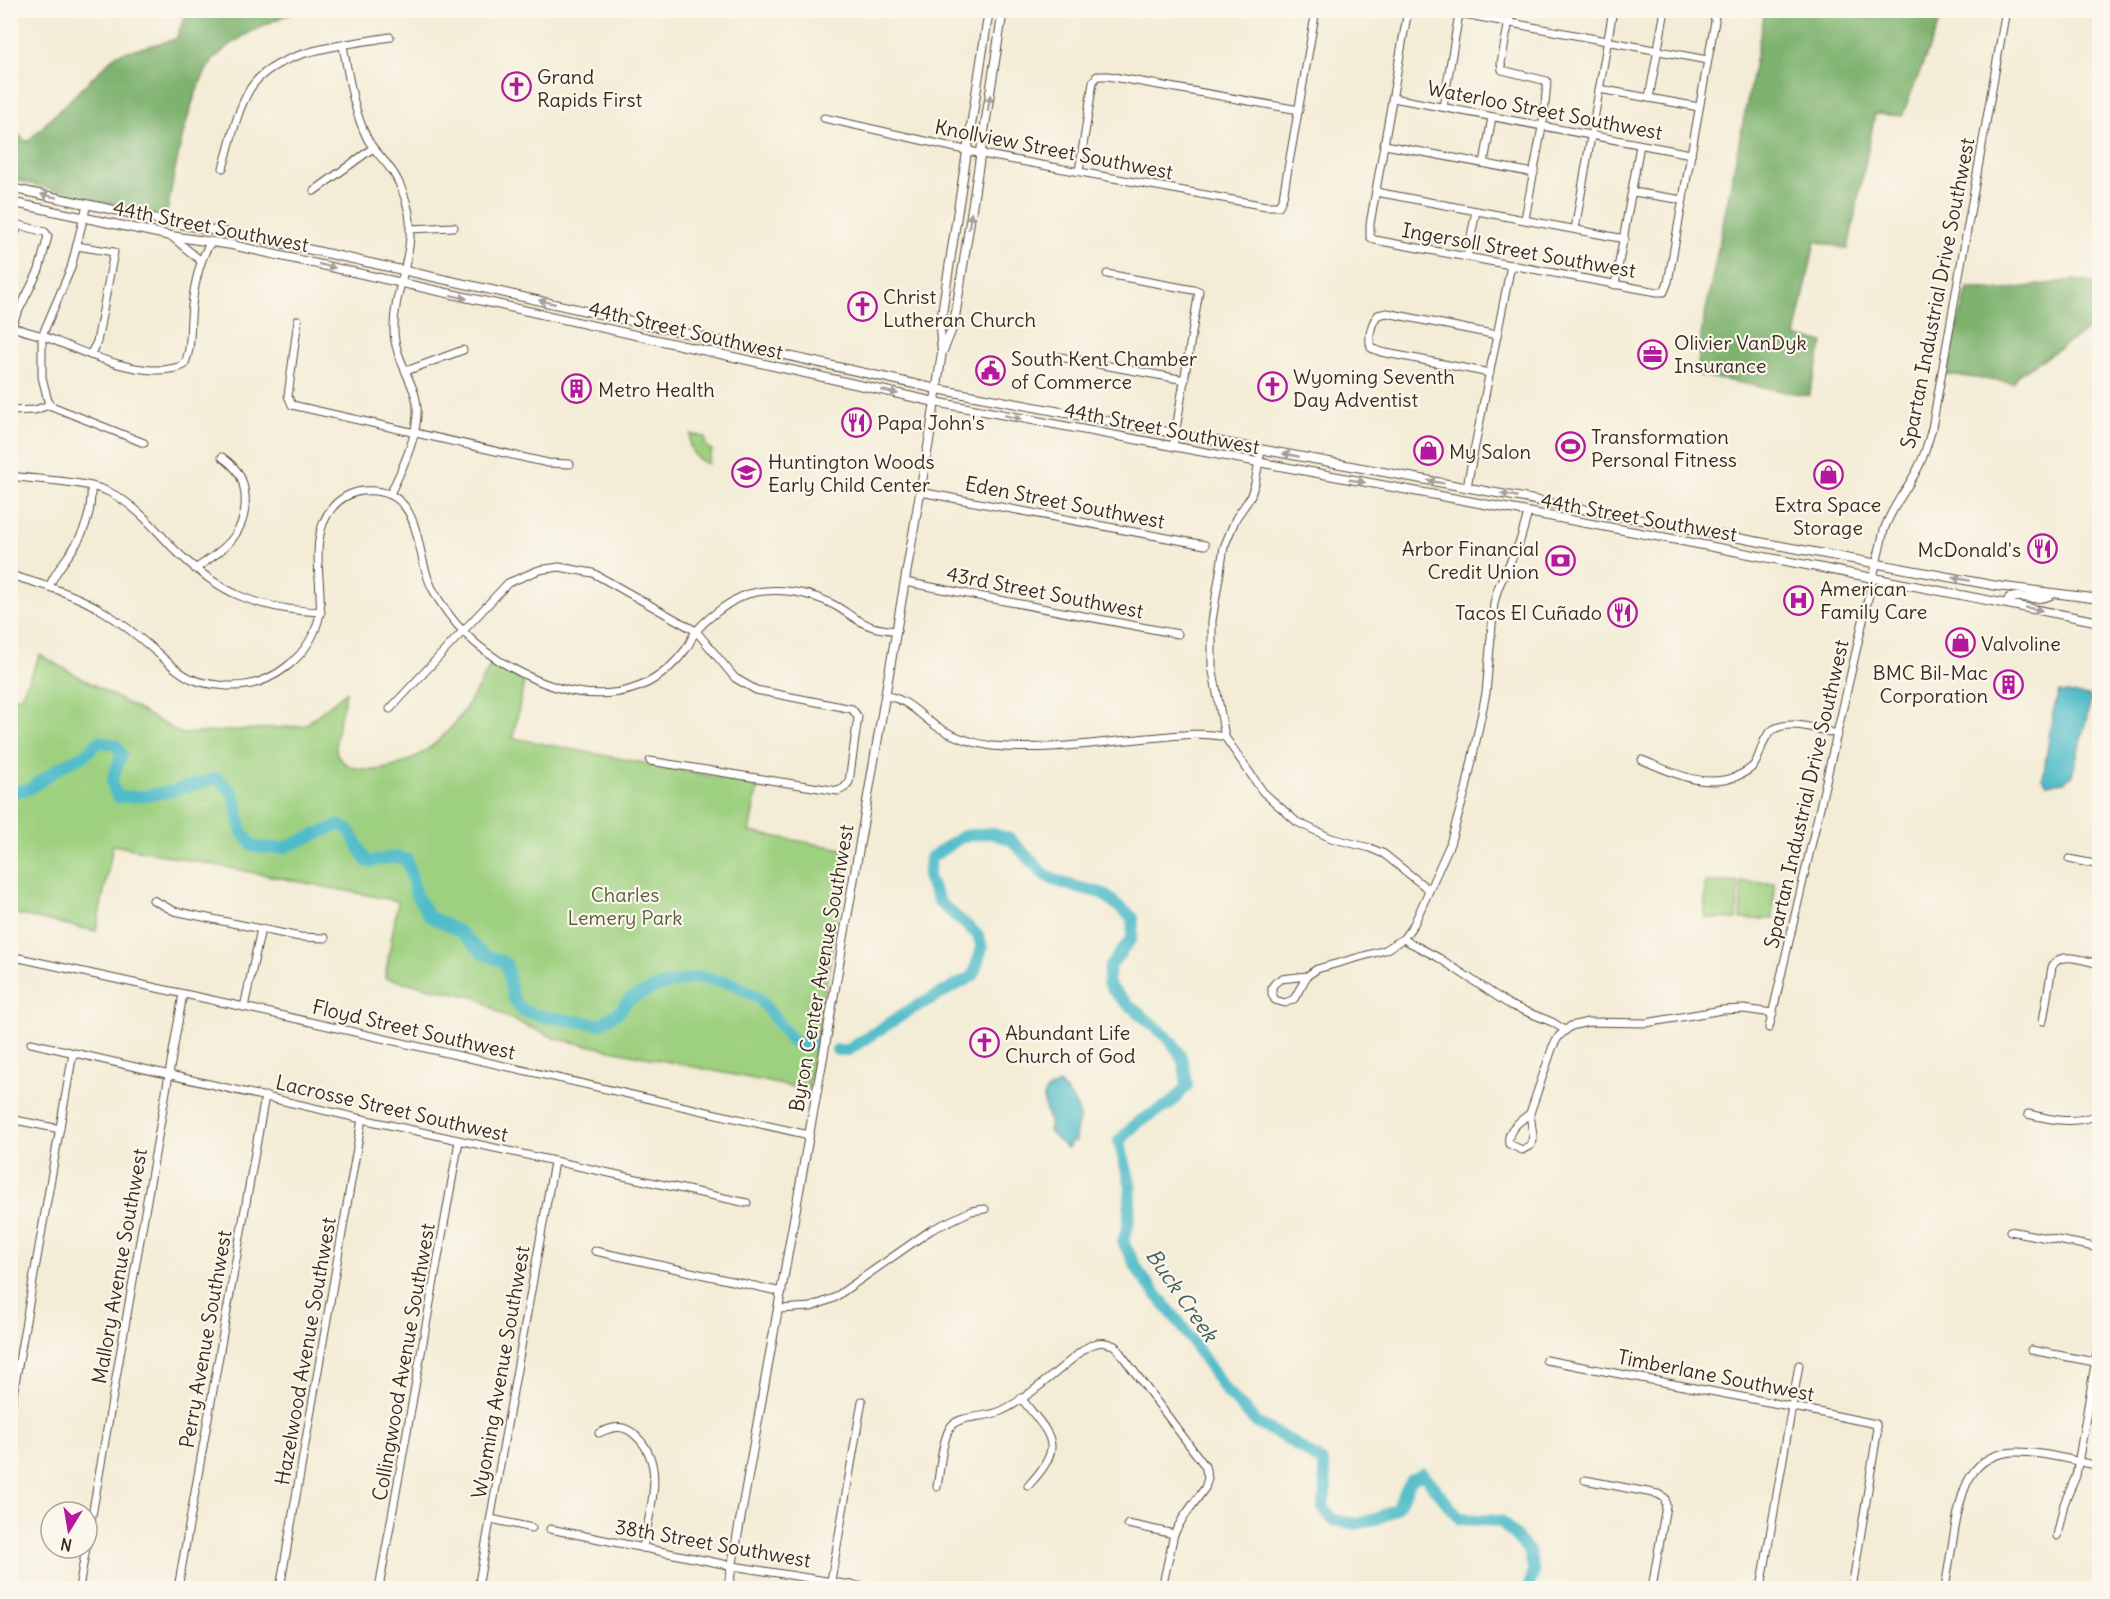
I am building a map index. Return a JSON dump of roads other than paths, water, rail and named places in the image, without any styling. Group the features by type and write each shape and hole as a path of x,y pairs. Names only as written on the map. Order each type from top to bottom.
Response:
{"main road":[{"name":"Byron Center Avenue Southwest","path":"728,1588 782,1292 935,402 942,352 940,333 942,317 989,10"},
{"name":"Byron Center Avenue Southwest","path":"942,352 954,324 1003,10"},
{"name":"44th Street Southwest","path":"10,188 195,228 258,238 405,269 937,389 1997,586 2100,599"},
{"name":"44th Street Southwest","path":"10,202 315,263 935,402 1724,549 2099,622"},
{"path":"553,317 565,315 573,308"},
{"path":"1333,476 1340,464"},
{"path":"1462,501 1468,488"},
{"path":"1514,510 1529,503 1532,499"},
{"path":"1528,513 1534,507 1550,502"},
{"path":"1612,529 1615,524 1626,518"},
{"path":"1724,549 1733,545 1734,537"},
{"path":"2007,604 2010,597 2030,599 2046,597 2054,593"}],"street":[{"path":"1079,171 1093,81 1097,76 1108,76 1299,110 1316,12 1302,10"},
{"path":"1408,10 1376,192 1625,238"},
{"path":"1442,10 1707,60"},
{"path":"1511,10 1501,63 1502,70 1547,81 1542,126 1525,219"},
{"path":"1575,230 1613,10"},
{"path":"1649,98 1665,10"},
{"path":"1633,192 1683,200 1715,21 1714,14 1702,10"},
{"name":"Spartan Industrial Drive Southwest","path":"1769,1028 1889,515 1918,470 1932,428 2006,10"},
{"path":"1443,107 1459,14"},
{"path":"223,168 244,101 259,77 291,57 390,37"},
{"path":"343,46 355,107 373,148 390,168 402,190 409,212 410,229 405,269 394,330 396,347 416,397 416,411 413,433 401,473 390,494"},
{"path":"1599,89 1699,107"},
{"name":"Waterloo Street Southwest","path":"1393,98 1691,154"},
{"name":"Knollview Street Southwest","path":"824,118 981,153 1266,206 1279,206 1283,197 1299,110"},
{"path":"1484,163 1492,117"},
{"path":"1385,145 1533,173"},
{"path":"1615,285 1640,145"},
{"path":"314,191 373,148"},
{"name":"Ingersoll Street Southwest","path":"1376,192 1370,237 1375,240 1657,292 1664,291 1668,282 1683,200"},
{"path":"49,405 42,377 42,336 71,268 87,204"},
{"path":"1467,257 1476,211"},
{"path":"10,245 19,225 45,232 48,236 39,270 11,326 118,365 168,369 184,364 188,357 191,311 201,261 211,242"},
{"path":"410,229 454,227"},
{"path":"171,236 201,261"},
{"path":"77,246 114,252 97,342 90,355"},
{"path":"1468,488 1511,266"},
{"path":"1107,274 1199,291 1173,447"},
{"path":"1490,373 1381,352 1371,348 1372,328 1374,319 1378,315 1387,314 1497,335"},
{"path":"298,320 288,396 292,405 548,463 570,464"},
{"path":"406,371 463,350"},
{"path":"1060,357 1185,380"},
{"path":"10,411 35,410 49,405 144,443"},
{"path":"1261,450 1250,498 1236,518 1224,547 1212,621 1212,666 1223,714 1225,737 1263,792 1297,822 1331,838 1384,854 1429,890"},
{"path":"195,569 225,548 240,530 246,511 242,477 236,468 222,457"},
{"path":"10,476 92,486 110,492 142,515 195,569 238,597 270,607 321,612"},
{"path":"50,585 56,571 79,541 88,519 92,502 92,486"},
{"path":"10,574 50,585 102,611 193,679 212,684 244,685 280,672 297,659 313,635 321,612 319,532 324,517 336,502 350,494 368,491 390,494 405,507 414,520 430,584 463,632 503,663 538,681 564,690 594,695 637,688 664,674 687,648 696,631 722,609 747,594 773,590 815,597 873,627 897,631"},
{"name":"Eden Street Southwest","path":"920,492 1205,545"},
{"path":"1306,976 1294,999 1286,1003 1275,1000 1272,994 1275,983 1281,979 1306,976 1317,969 1385,950 1403,939 1414,924 1450,843 1466,789 1486,693 1496,595 1520,541 1528,513"},
{"path":"390,709 508,583 539,570 559,567 592,573 696,631 735,678 756,690 852,709 858,717 849,782 838,791 650,761"},
{"name":"43rd Street Southwest","path":"905,582 1178,634"},
{"path":"886,696 904,701 950,734 991,746 1090,744 1205,733 1225,737"},
{"path":"1642,760 1691,779 1707,782 1725,780 1750,770 1756,762 1767,735 1775,729 1788,725 1838,734"},
{"path":"2070,859 2100,865"},
{"path":"153,900 174,911 300,937 325,938"},
{"path":"244,1007 261,929"},
{"path":"1403,939 1439,958 1510,1005 1552,1022 1565,1030"},
{"name":"Floyd Street Southwest","path":"10,956 809,1135"},
{"path":"2043,1021 2054,962 2063,957 2100,964"},
{"name":"Mallory Avenue Southwest","path":"95,1500 183,994"},
{"path":"1530,1113 1516,1125 1509,1135 1509,1144 1519,1149 1525,1149 1531,1145 1533,1136 1530,1113 1553,1046 1565,1030 1581,1023 1646,1023 1722,1010 1743,1009 1773,1013"},
{"name":"Lacrosse Street Southwest","path":"31,1043 459,1141 747,1203"},
{"path":"10,1412 73,1053"},
{"name":"Perry Avenue Southwest","path":"178,1588 265,1096"},
{"path":"2028,1114 2068,1122 2100,1114"},
{"path":"10,1119 60,1129"},
{"name":"Hazelwood Avenue Southwest","path":"280,1588 362,1119"},
{"name":"Collingwood Avenue Southwest","path":"379,1588 459,1141"},
{"name":"Wyoming Avenue Southwest","path":"478,1588 554,1162"},
{"path":"779,1309 811,1307 834,1298 931,1230 971,1211 985,1209"},
{"path":"2010,1231 2100,1248"},
{"path":"595,1251 782,1292"},
{"path":"2057,1536 2063,1509 2079,1462 2100,1335"},
{"path":"937,1487 946,1438 950,1427 956,1422 1000,1412 1094,1343 1105,1342 1115,1346 1205,1466 1208,1479 1205,1488 1174,1534 1162,1588"},
{"path":"2031,1350 2097,1363"},
{"name":"Timberlane Southwest","path":"1546,1360 1791,1406 1870,1422 1877,1426 1878,1434 1852,1588"},
{"path":"1761,1588 1798,1365"},
{"path":"1021,1398 1050,1436 1051,1447 1048,1462 1028,1486"},
{"path":"831,1581 862,1401"},
{"path":"599,1433 613,1427 631,1431 639,1438 651,1456 654,1480 643,1548"},
{"path":"1945,1588 1960,1499 1965,1483 1981,1465 1997,1455 2014,1452 2100,1466"},
{"path":"1585,1480 1658,1494 1665,1498 1666,1506 1653,1588"},
{"path":"491,1519 532,1528"},
{"path":"1128,1524 1174,1534"},
{"name":"38th Street Southwest","path":"550,1528 732,1566 870,1588"},
{"name":"Mallory Avenue Southwest","path":"79,1588 84,1560"}],"water":[{"path":"2059,692 2089,696 2091,700 2072,775 2064,782 2047,784 2043,778 2053,712"},
{"path":"1059,1084 1073,1100 1079,1115 1076,1142 1072,1141 1068,1148 1049,1131 1049,1120 1044,1102 1046,1091"}],"waterway":[{"name":"Buck Creek","path":"10,792 29,789 62,766 85,755 99,741 116,745 122,755 113,781 118,797 167,792 217,778 234,794 242,832 254,847 283,848 339,825 349,830 367,862 395,857 407,859 416,895 429,916 460,932 483,954 506,963 513,998 523,1011 545,1017 600,1024 620,1011 628,1000 656,987 698,977 731,983 759,998 793,1042 813,1045"},
{"name":"Buck Creek","path":"837,1050 848,1050 910,1010 973,976 982,948 978,935 940,903 928,879 930,858 963,836 990,833 1010,839 1046,876 1065,884 1102,893 1133,918 1132,938 1110,966 1108,983 1126,1003 1159,1030 1177,1050 1183,1062 1187,1086 1170,1104 1138,1122 1119,1141 1131,1187 1128,1226 1123,1242 1140,1274 1182,1326 1225,1390 1257,1423 1291,1441 1323,1463 1326,1485 1323,1508 1333,1520 1357,1524 1379,1518 1397,1508 1411,1480 1423,1474 1460,1519 1501,1521 1529,1551 1534,1572 1528,1588"}],"place":[{"name":"Grand Rapids First","path":"516,87"},
{"name":"Christ Lutheran Church","path":"862,307"},
{"name":"Olivier VanDyk Insurance","path":"1653,354"},
{"name":"South Kent Chamber of Commerce","path":"990,370"},
{"name":"Wyoming Seventh Day Adventist","path":"1272,387"},
{"name":"Metro Health","path":"577,389"},
{"name":"Papa John's","path":"856,422"},
{"name":"Transformation Personal Fitness","path":"1570,447"},
{"name":"My Salon","path":"1428,451"},
{"name":"Huntington Woods Early Child Center","path":"747,473"},
{"name":"Extra Space Storage","path":"1828,474"},
{"name":"McDonald's","path":"2042,549"},
{"name":"Arbor Financial Credit Union","path":"1560,560"},
{"name":"American Family Care","path":"1799,600"},
{"name":"Tacos El Cuñado","path":"1623,612"},
{"name":"Valvoline","path":"1960,643"},
{"name":"BMC Bil-Mac Corporation","path":"2009,684"},
{"name":"Abundant Life Church of God","path":"984,1043"}],"park label":[{"name":"Charles Lemery Park","path":"625,906"}]}
